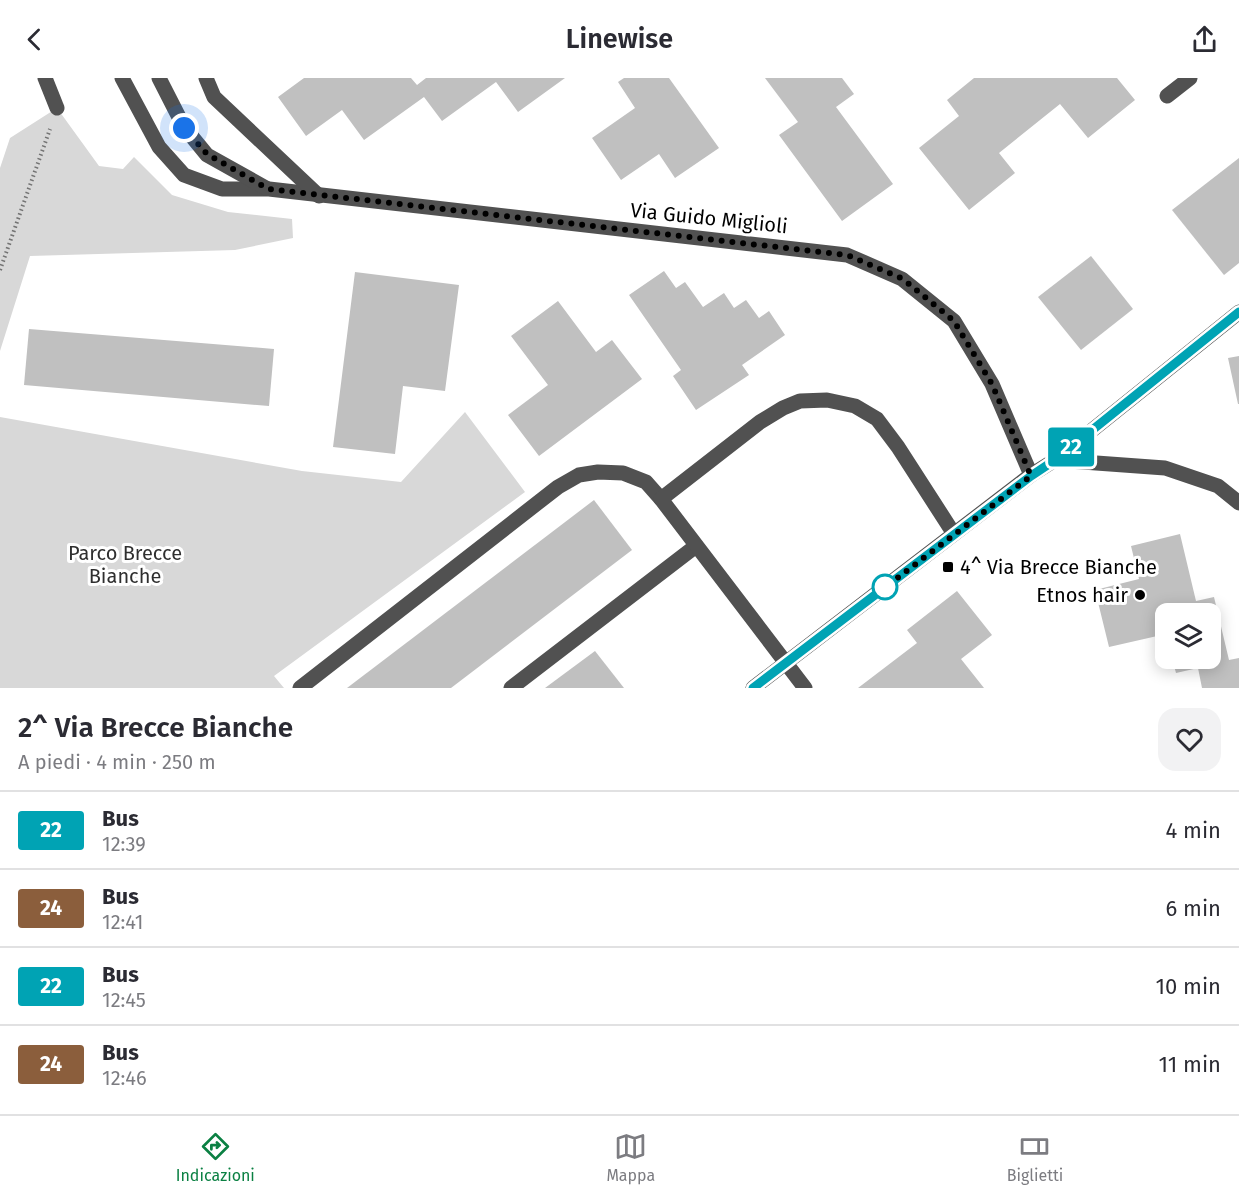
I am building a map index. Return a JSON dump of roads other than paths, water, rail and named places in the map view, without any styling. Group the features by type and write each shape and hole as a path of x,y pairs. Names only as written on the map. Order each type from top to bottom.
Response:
{"street":[{"path":"45,78 57,108"},
{"name":"Via Guido Miglioli","path":"122,78 159,147 184,175 222,189 268,189 847,255 903,279 954,321 992,384 1031,476"},
{"name":"Via Guido Miglioli","path":"159,78 184,128 207,154 268,189"},
{"path":"206,78 214,97 319,196"},
{"path":"1167,96 1190,78"},
{"path":"753,688 1055,460 1239,312"},
{"path":"661,499 760,422 783,408 800,401 827,400 855,406 877,419 898,447 954,534"},
{"path":"1055,460 1165,468 1218,486 1239,503"},
{"path":"301,688 558,487 579,475 598,472 623,473 646,482 805,688"},
{"path":"511,688 696,546"}],"place":[{"name":"4^ Via Brecce Bianche","path":"948,567"},
{"name":"Etnos hair","path":"1140,595"}],"park label":[{"name":"Parco Brecce Bianche","path":"125,564"}]}
